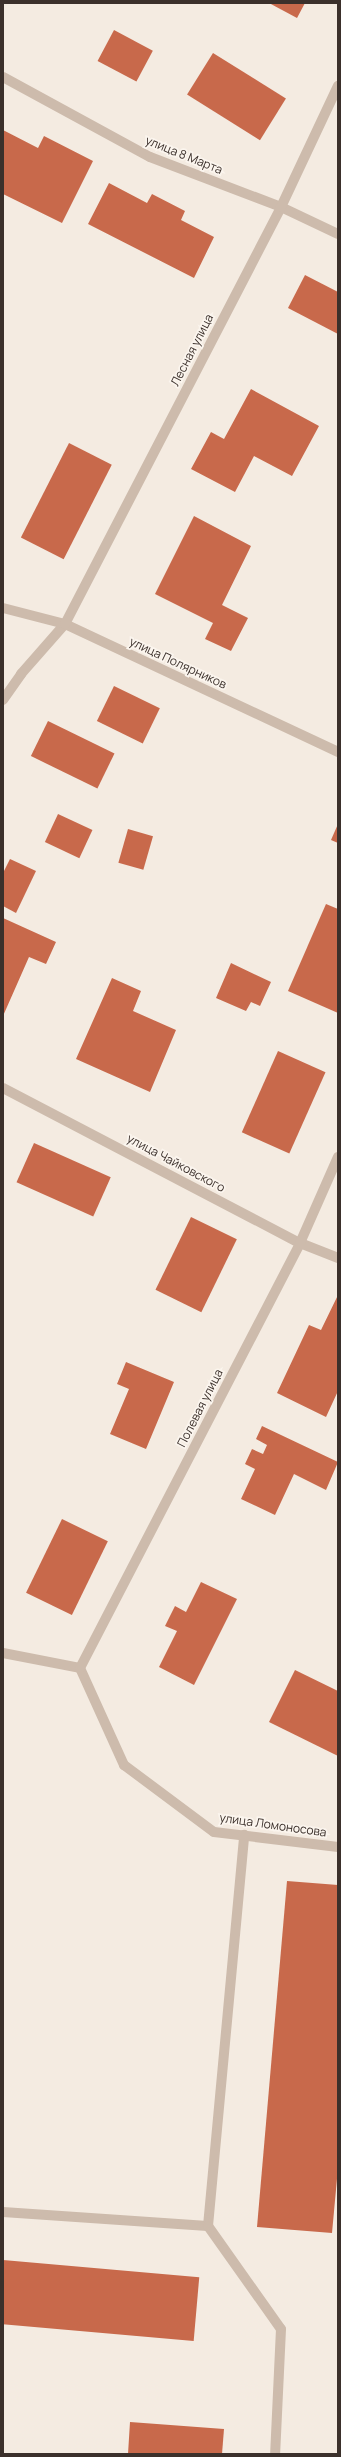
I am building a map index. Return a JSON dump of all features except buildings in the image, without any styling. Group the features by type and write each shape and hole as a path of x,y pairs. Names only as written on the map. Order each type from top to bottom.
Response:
{"street":[{"name":"улица 8 Марта","path":"3,77 150,157 281,207 338,234"},
{"name":"Лесная улица","path":"3,700 21,674 65,624 281,207 338,86"},
{"name":"улица Полярников","path":"3,608 65,624 338,752"},
{"name":"улица Чайковского","path":"3,1088 300,1243 338,1258"},
{"name":"Полевая улица","path":"80,1668 300,1243 338,1158"},
{"path":"3,1653 80,1668"},
{"name":"улица Ломоносова","path":"80,1668 124,1765 214,1832 338,1847"},
{"path":"244,1835 208,2226 281,2329 275,2454"},
{"path":"3,2212 208,2226"}]}
